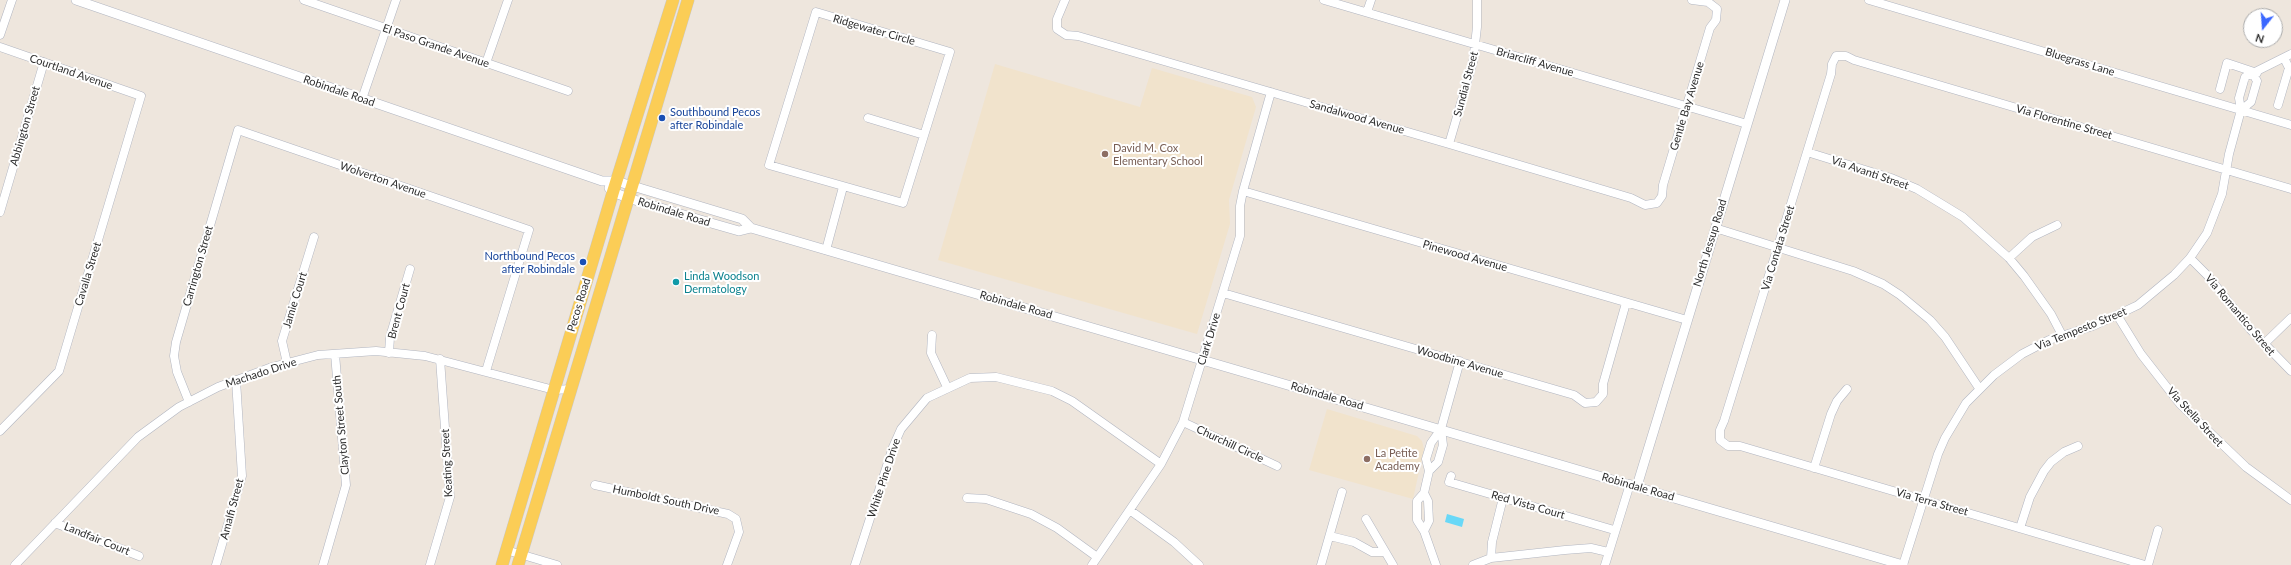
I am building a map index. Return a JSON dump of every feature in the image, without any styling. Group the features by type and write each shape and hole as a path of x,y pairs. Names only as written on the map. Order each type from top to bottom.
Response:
{"main road":[{"name":"Pecos Road","path":"502,565 615,186 673,0"},
{"name":"Pecos Road","path":"519,560 688,0"},
{"path":"664,27 665,50 662,65 667,68"}],"street":[{"path":"0,35 12,0"},
{"name":"Robindale Road","path":"76,0 602,181 615,186 628,198 739,231 751,228"},
{"name":"El Paso Grande Avenue","path":"304,0 568,91"},
{"path":"362,99 396,0"},
{"path":"486,63 508,0"},
{"name":"Sandalwood Avenue","path":"1065,0 1058,19 1057,29 1066,35 1078,36 1449,144 1631,198 1645,205 1657,203"},
{"name":"Briarcliff Avenue","path":"1324,0 1747,124"},
{"path":"1367,12 1371,0"},
{"name":"Sundial Street","path":"1449,144 1473,62 1476,45 1477,0"},
{"name":"Gentle Bay Avenue","path":"1657,203 1662,196 1663,185 1710,28 1716,20 1717,9 1708,2 1692,0"},
{"name":"North Jessup Road","path":"1633,485 1687,320 1785,0"},
{"name":"Bluegrass Lane","path":"1870,0 2291,125"},
{"name":"Ridgewater Circle","path":"816,12 950,52 903,203 843,187 769,165 816,12"},
{"name":"Courtland Avenue","path":"0,47 142,96"},
{"name":"Via Contata Street","path":"1720,440 1720,430 1778,248 1831,74 1832,64 1836,56"},
{"name":"Via Florentine Street","path":"1836,56 1846,56 1854,60 2291,189"},
{"path":"2255,73 2257,81 2251,102 2241,110 2239,98 2245,77 2288,56 2289,68 2278,104"},
{"name":"Abbington Street","path":"0,212 44,62"},
{"path":"2220,89 2227,64 2255,73"},
{"name":"Clark Drive","path":"1092,565 1131,511 1161,464 1183,422 1240,236 1240,206 1243,191 1271,92"},
{"name":"Cavalla Street","path":"0,431 58,371 142,96"},
{"name":"Via Tempesto Street","path":"1903,565 1922,500 1945,438 1966,403 1979,388 2022,354 2062,335 2093,326 2117,316 2138,305 2158,291 2190,258 2207,233 2222,194 2229,154 2241,110"},
{"path":"868,118 924,135"},
{"name":"Wolverton Avenue","path":"238,130 528,230 486,371"},
{"name":"Carrington Street","path":"189,402 177,372 174,356 176,342 238,130"},
{"name":"Via Avanti Street","path":"1807,152 1891,178 1916,189 1963,217 2009,258 2036,292 2062,335"},
{"name":"Robindale Road","path":"615,186 632,185 742,219 751,228 1441,428 1903,565"},
{"path":"826,250 843,187"},
{"name":"Pinewood Avenue","path":"1243,191 1687,320"},
{"path":"2009,258 2032,237 2057,225"},
{"path":"1714,228 1853,271 1884,284 1926,316 1945,337 1979,388"},
{"name":"Jamie Court","path":"287,363 282,342 314,237"},
{"name":"Via Romantico Street","path":"2190,258 2208,276 2264,344 2291,371"},
{"name":"Brent Court","path":"389,353 390,337 410,269"},
{"name":"Woodbine Avenue","path":"1223,293 1574,395 1585,403 1596,402 1603,394 1603,384 1626,303"},
{"name":"Via Stella Street","path":"2117,316 2140,354 2180,404 2246,467 2291,500"},
{"path":"2264,344 2291,318"},
{"path":"932,335 931,353 948,387"},
{"name":"Machado Drive","path":"15,565 138,437 189,402 236,380 287,363 318,355 389,353 440,359 554,390 571,389"},
{"name":"Clayton Street South","path":"323,565 346,485 335,354"},
{"name":"Keating Street","path":"430,565 450,497 440,359"},
{"path":"1436,565 1424,531 1418,520 1416,512 1417,501 1424,493 1429,470 1426,459 1431,443 1441,428 1460,362"},
{"name":"White Pine Drive","path":"856,565 892,447 901,429 927,398 970,378 996,377 1052,392 1072,400 1161,464"},
{"name":"Amalfi Street","path":"216,565 242,476 236,380"},
{"path":"1814,468 1831,414 1837,401 1847,389"},
{"name":"Churchill Circle","path":"1183,422 1276,466"},
{"path":"1429,470 1438,462 1443,446 1441,428"},
{"name":"Via Terra Street","path":"1720,440 1728,446 1740,446 2147,565"},
{"path":"2020,528 2030,497 2044,471 2051,462 2064,452 2078,446"},
{"name":"Red Vista Court","path":"1451,476 1449,482 1614,530"},
{"name":"Humboldt South Drive","path":"595,485 728,514 736,519 739,532 727,565"},
{"path":"1604,565 1614,530 1633,485"},
{"path":"1321,565 1342,492"},
{"path":"1424,493 1428,500 1429,521 1424,531"},
{"path":"967,498 986,499 1031,514 1057,528 1097,557"},
{"path":"1491,558 1492,542 1503,498"},
{"path":"1131,511 1174,542 1199,565"},
{"path":"1366,519 1393,565"},
{"name":"Landfair Court","path":"55,523 139,556"},
{"path":"2147,565 2158,530"},
{"path":"1330,536 1354,542 1372,552 1385,552"},
{"path":"1473,565 1491,558 1591,548 1608,552"},
{"path":"506,550 519,560 557,565"}],"shaded area":[{"name":"David M. Cox Elementary School","path":"995,64 1140,107 1152,68 1252,97 1256,107 1229,200 1230,224 1197,334 938,260"},
{"name":"La Petite Academy","path":"1327,409 1417,436 1422,441 1424,449 1413,499 1309,470"}],"water":[{"path":"1447,514 1464,519 1462,527 1445,522"}],"place":[{"name":"Southbound Pecos after Robindale","path":"662,118"},
{"name":"David M. Cox Elementary School","path":"1105,154"},
{"name":"Northbound Pecos after Robindale","path":"583,262"},
{"name":"Linda Woodson Dermatology","path":"676,282"},
{"name":"La Petite Academy","path":"1367,459"}]}
